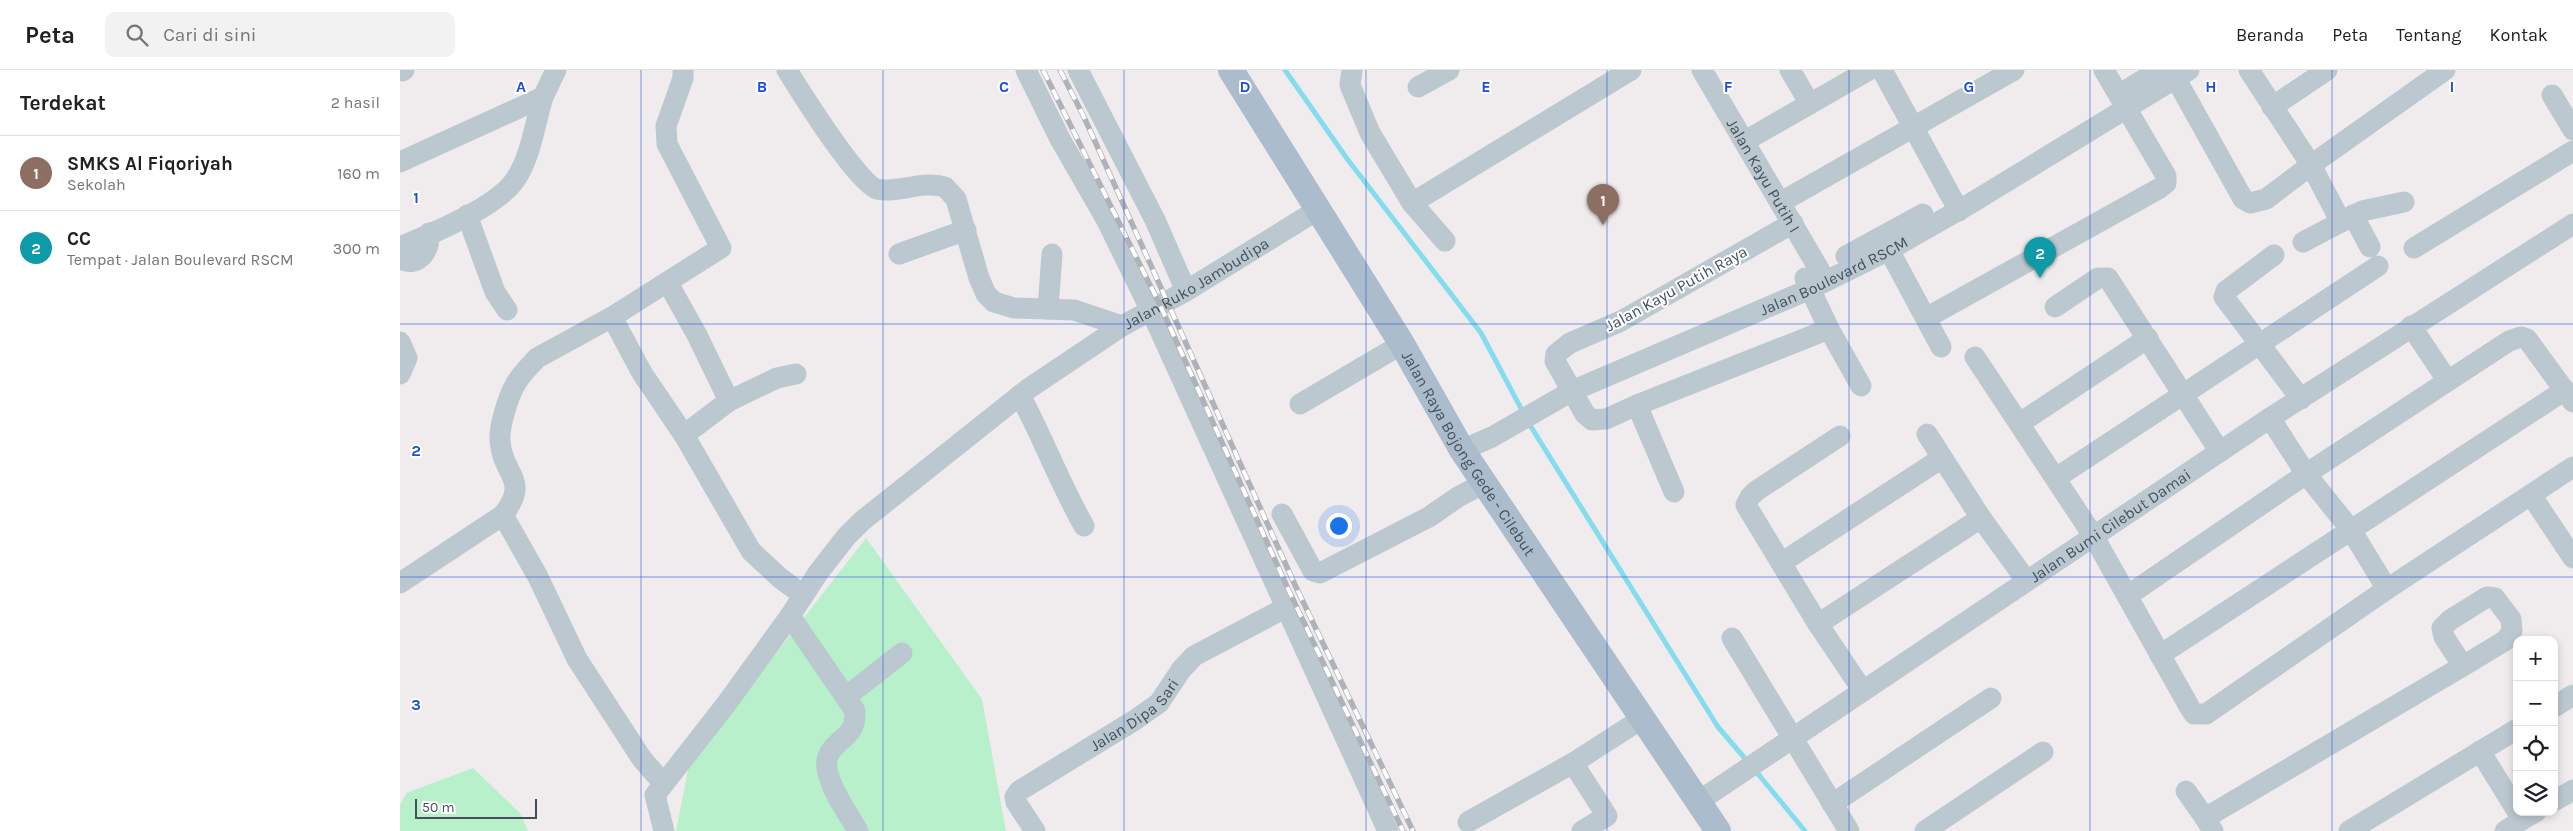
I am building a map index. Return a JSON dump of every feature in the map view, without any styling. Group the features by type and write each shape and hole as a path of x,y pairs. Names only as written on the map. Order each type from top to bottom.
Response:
{"main road":[{"name":"Jalan Raya Bojong Gede - Cilebut","path":"1231,70 1402,344 1458,445 1718,831"}],"street":[{"path":"400,247 491,203 506,192 516,180 524,164 542,97 556,70"},
{"path":"400,583 503,515 514,500 516,490 503,457 500,427 515,385 537,358 612,317 721,248 667,144 666,126 683,78 683,70"},
{"name":"Jalan Ruko Jambudipa","path":"787,70 846,158 865,182 877,189 902,188 922,184 945,187 956,200 986,294 994,302 1004,306 1074,310 1122,326 1186,291 1319,209"},
{"path":"1026,70 1060,139 1106,219 1151,311 1386,830"},
{"path":"1078,70 1155,220 1186,291"},
{"path":"1352,70 1350,85 1370,133 1412,203 1445,241"},
{"path":"1418,87 1449,70"},
{"path":"1412,203 1630,70"},
{"name":"Jalan Kayu Putih I","path":"1702,70 1792,223 1815,279 1829,329 1861,386"},
{"path":"1790,70 1810,104"},
{"path":"1745,141 1869,70"},
{"path":"1882,70 1955,205"},
{"path":"1781,202 2014,70"},
{"path":"1926,318 2164,185 2166,176 2104,70"},
{"path":"2056,478 2260,343 2374,257 2249,70"},
{"path":"2272,107 2327,70"},
{"path":"2175,73 2244,199 2250,203 2266,199 2445,70"},
{"name":"Jalan Boulevard RSCM","path":"1458,445 1489,431 1569,385 1815,279 1885,243 1955,205 2122,101 2175,73"},
{"path":"2552,95 2573,130"},
{"path":"400,162 542,97"},
{"path":"2414,248 2573,151"},
{"path":"2303,242 2362,211 2404,202"},
{"path":"467,215 495,292 507,310"},
{"name":"Jalan Kayu Putih Raya","path":"1569,385 1555,361 1556,354 1570,343 1621,321 1792,223"},
{"name":"Jalan Bumi Cilebut Damai","path":"1699,801 2270,418 2573,224"},
{"path":"899,254 966,230"},
{"path":"400,259 410,262 418,260 430,245 429,233"},
{"path":"1885,243 1941,347"},
{"path":"1048,309 1052,254"},
{"path":"2274,256 2224,294 2225,301 2260,343 2301,399"},
{"path":"2055,307 2098,278 2108,278 2220,452"},
{"path":"668,283 697,335 729,401"},
{"path":"612,317 653,392 684,435 751,551 780,578 803,595"},
{"path":"664,831 655,794 727,703 833,553 862,522 1020,395 1122,326"},
{"path":"2411,326 2447,380"},
{"path":"1569,385 1585,414 1592,420 1606,419 1636,405 1829,329"},
{"path":"2127,596 2306,474 2509,341 2521,337 2527,339 2569,396 2351,530 2160,655"},
{"path":"2020,423 2148,338"},
{"path":"400,342 407,358 400,374"},
{"path":"1300,404 1402,344"},
{"path":"1975,357 2094,537 2194,714 2206,714 2387,588 2573,467"},
{"path":"684,435 729,401 777,378 796,374"},
{"path":"1020,395 1037,427 1057,476 1084,526"},
{"path":"1636,405 1674,492"},
{"path":"2270,418 2306,474 2351,530 2387,588"},
{"path":"1927,434 1981,518 2026,580"},
{"path":"1840,436 1750,497 1746,505 1818,624 1863,690"},
{"path":"1781,563 1942,458"},
{"path":"1282,514 1314,570 1320,573 1429,517 1458,497 1484,484"},
{"path":"2531,495 2573,558"},
{"path":"503,515 538,577 577,659 642,759 663,783"},
{"path":"1818,624 1981,518"},
{"name":"Jalan Dipa Sari","path":"1035,831 1016,802 1015,798 1019,791 1135,720 1159,703 1181,670 1194,656 1285,608"},
{"path":"790,616 847,696 855,711 856,723 851,732 830,752 826,761 828,774 858,831"},
{"path":"1732,638 1783,744 1832,804 1850,831"},
{"path":"847,696 902,653"},
{"path":"2186,791 2209,824 2462,666"},
{"path":"2558,704 2573,695"},
{"path":"1832,804 1991,698"},
{"path":"1468,822 1573,763 1643,718"},
{"path":"2349,831 2513,731"},
{"path":"2480,751 2520,817"},
{"path":"1925,831 2043,752"},
{"path":"1573,763 1607,816 1582,831"},
{"path":"2558,799 2573,790"}],"green space":[{"path":"866,538 982,699 1006,831 676,831 689,765"},
{"path":"473,768 520,813 528,831 400,831 400,805 406,793"}],"waterway":[{"path":"1285,70 1348,160 1481,333 1524,414"},
{"path":"1528,422 1718,727 1748,762"},
{"path":"1754,769 1805,831"}],"railway":[{"path":"1043,70 1160,305 1289,591 1403,831"},
{"path":"1060,70 1084,117 1295,585 1413,831"}],"place":[{"name":"SMKS Al Fiqoriyah","path":"1603,225"},
{"name":"CC","path":"2040,278"}]}
